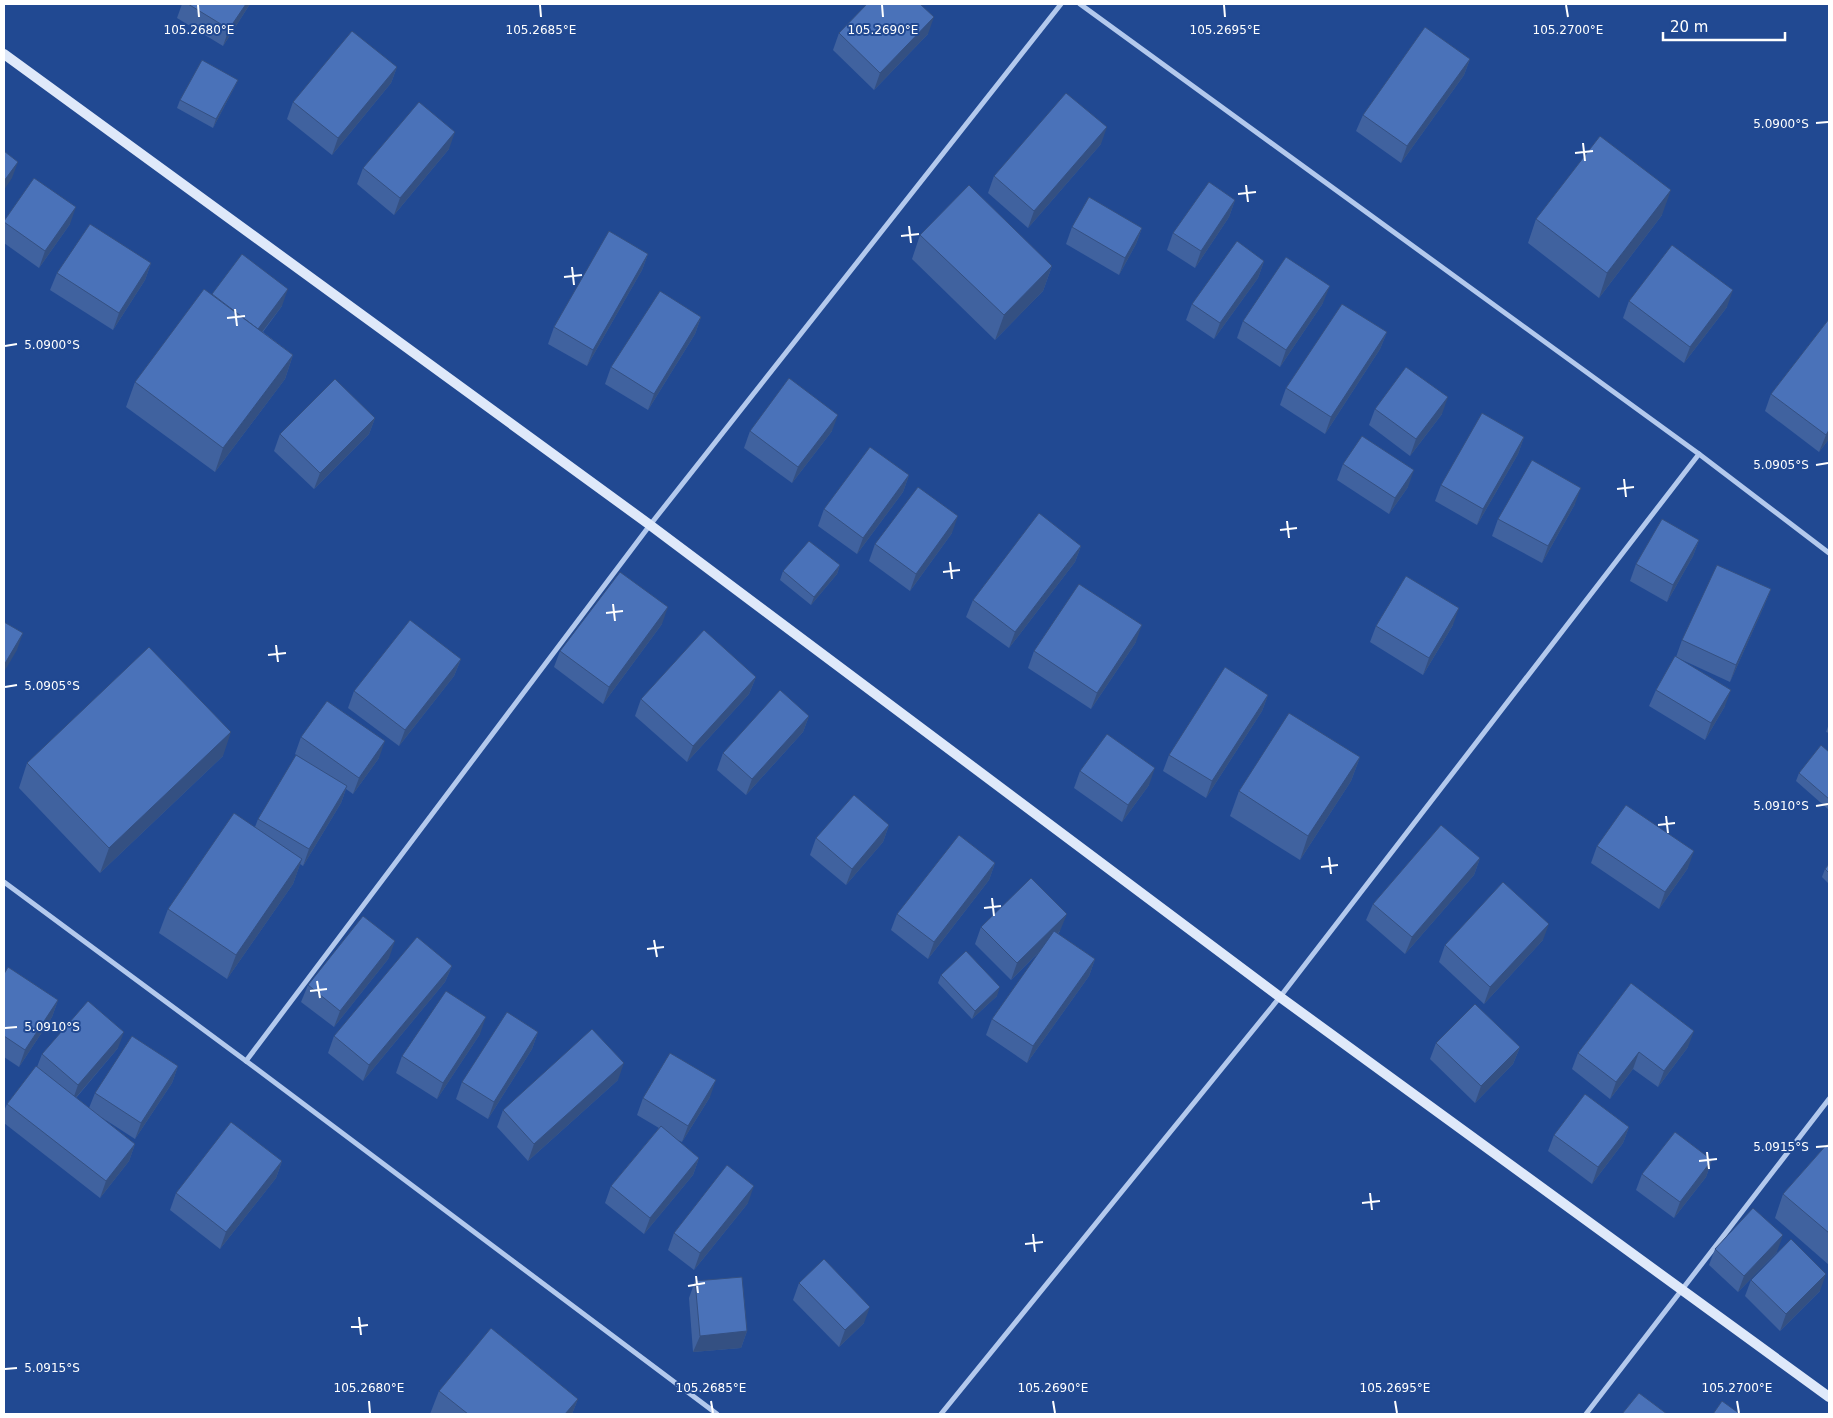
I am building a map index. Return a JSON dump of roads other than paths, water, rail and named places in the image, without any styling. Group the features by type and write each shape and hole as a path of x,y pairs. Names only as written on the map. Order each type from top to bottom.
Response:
{"main road":[{"path":"4,54 650,524 1280,997 1681,1288 1829,1398"}],"street":[{"path":"246,1061 650,524 1061,4"},
{"path":"1080,4 1699,454 1829,553"},
{"path":"941,1414 1280,997 1699,454"},
{"path":"4,882 717,1414"},
{"path":"1586,1414 1681,1288 1829,1099"}]}
